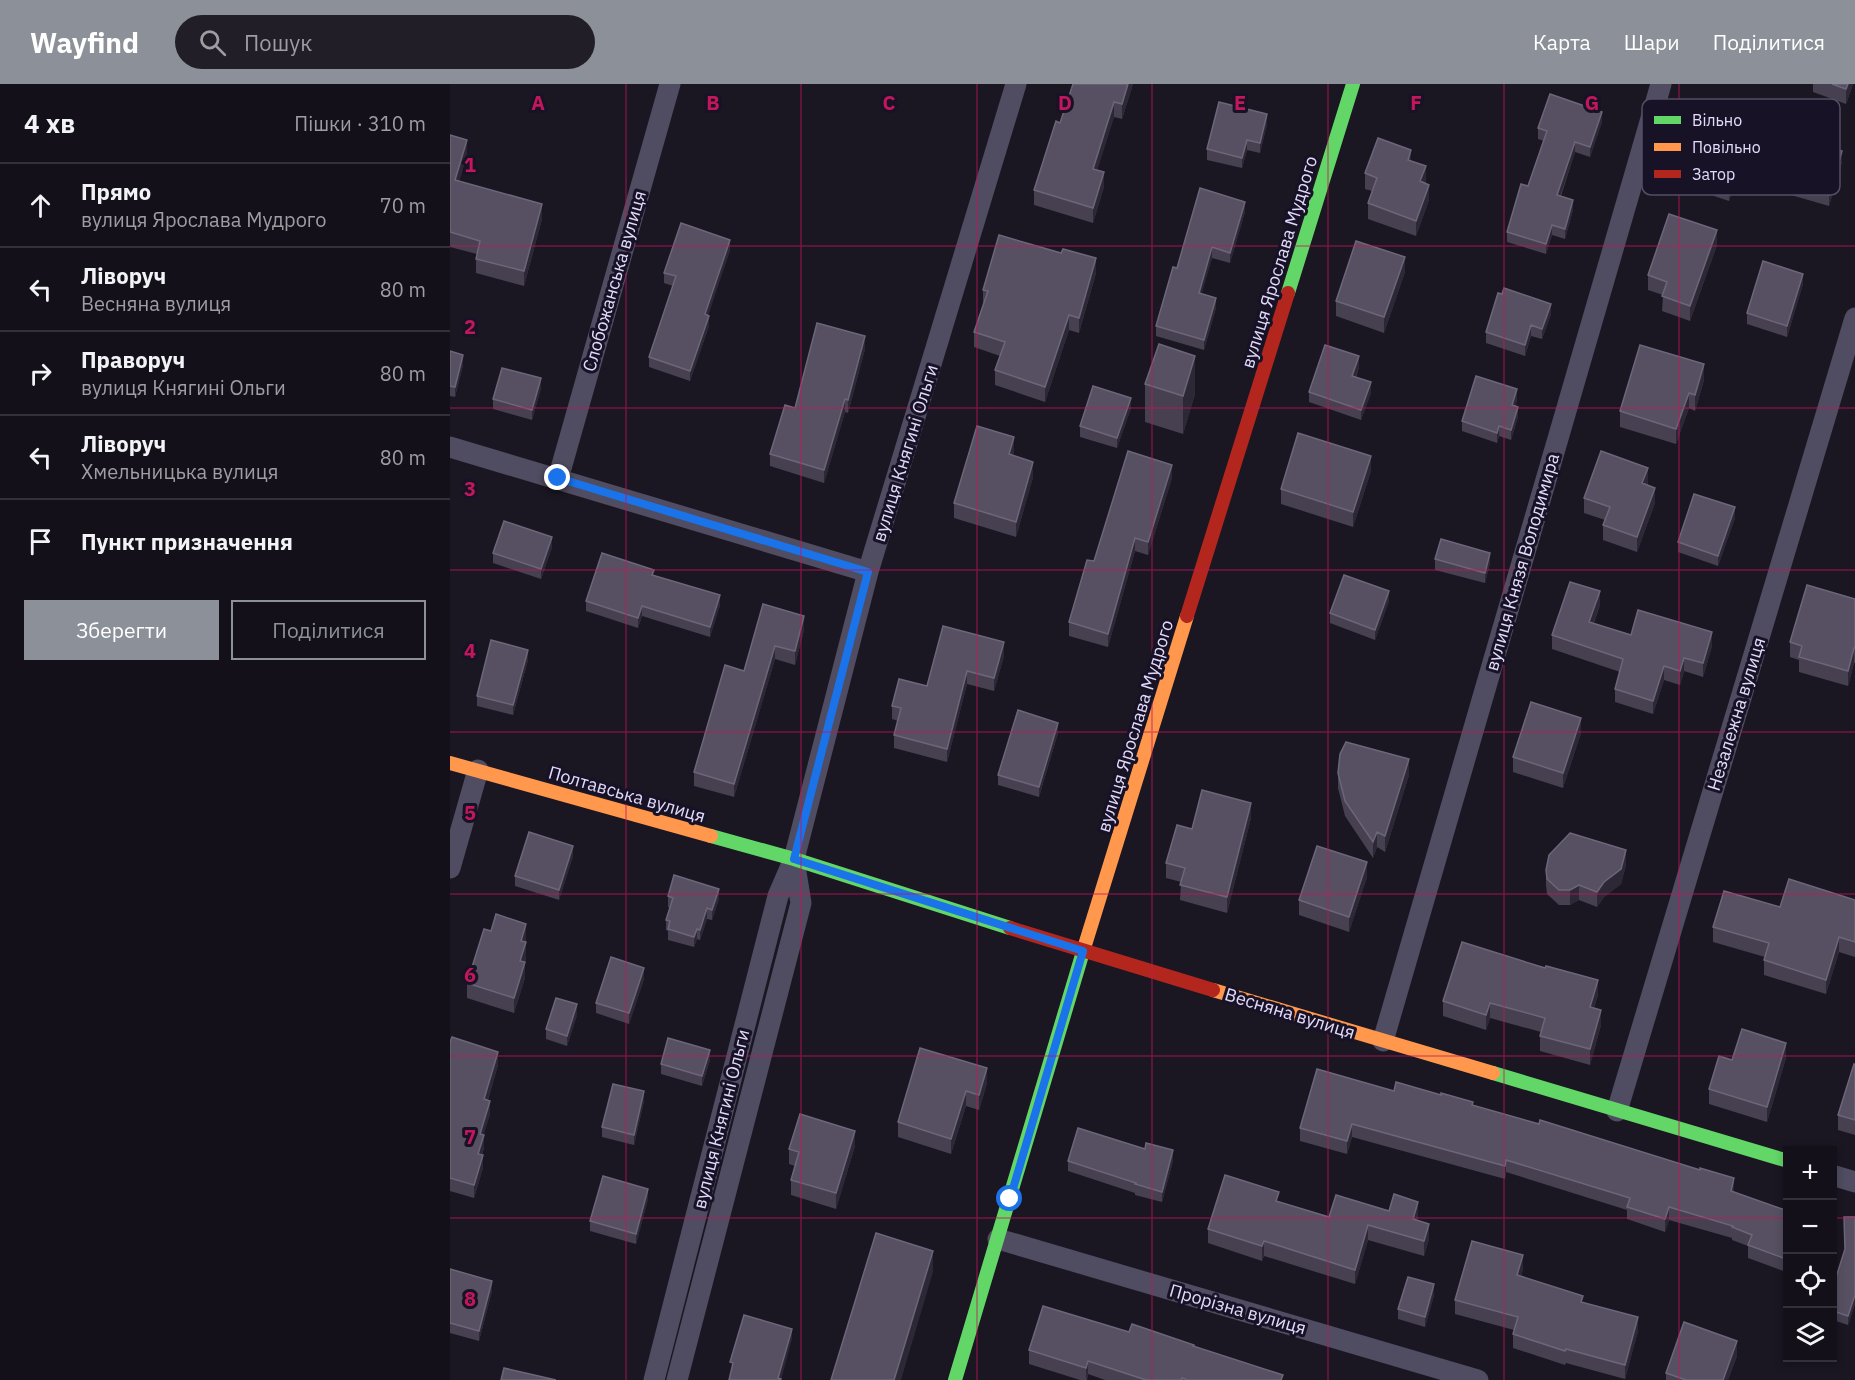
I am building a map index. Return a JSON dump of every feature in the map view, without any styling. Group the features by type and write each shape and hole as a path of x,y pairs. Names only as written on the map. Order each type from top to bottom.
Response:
{"street":[{"name":"Слобожанська вулиця","path":"558,478 670,84"},
{"name":"вулиця Княгині Ольги","path":"654,1380 778,896 794,859 868,572 1016,84"},
{"name":"вулиця Ярослава Мудрого","path":"955,1380 1083,951 1353,84"},
{"name":"вулиця Князя Володимира","path":"1657,99 1661,84"},
{"name":"вулиця Князя Володимира","path":"1383,1041 1642,149"},
{"name":"Незалежна вулиця","path":"1617,1111 1855,318"},
{"path":"450,447 868,572"},
{"name":"Полтавська вулиця","path":"450,763 794,859"},
{"path":"450,868 478,770"},
{"name":"вулиця Княгині Ольги","path":"677,1380 801,903 794,859"},
{"name":"Весняна вулиця","path":"794,859 1083,951 1783,1160"},
{"path":"1837,1176 1855,1182"},
{"name":"Прорізна вулиця","path":"998,1239 1478,1380"}],"building":[{"path":"1073,84 1128,84 1122,104 1114,102 1093,169 1104,172 1093,208 1034,190 1056,121 1060,123"},
{"path":"1832,84 1848,84 1846,89"},
{"path":"1550,94 1602,112 1590,147 1575,142 1557,195 1573,200 1565,229 1552,225 1546,244 1507,232 1521,184 1528,186 1547,131 1538,128"},
{"path":"1219,102 1267,114 1260,143 1247,140 1242,158 1207,149"},
{"path":"450,135 467,140 455,180 542,204 524,271 476,259 480,241 450,232"},
{"path":"1378,138 1411,150 1408,160 1426,166 1420,181 1429,185 1416,221 1368,203 1377,178 1365,173"},
{"path":"1200,188 1245,202 1230,253 1212,247 1199,293 1216,298 1204,340 1156,326 1173,267 1177,268"},
{"path":"1669,214 1717,230 1690,306 1662,296 1667,282 1648,275"},
{"path":"681,223 730,240 705,314 709,316 690,371 649,357 676,276 664,273"},
{"path":"999,235 1061,253 1063,249 1096,258 1079,318 1069,315 1045,387 995,370 1005,342 974,332 988,291 983,290"},
{"path":"1356,241 1405,257 1384,317 1336,301"},
{"path":"1763,261 1803,274 1787,326 1747,313"},
{"path":"1504,288 1551,304 1542,329 1531,325 1525,345 1486,332 1498,293 1502,294"},
{"path":"817,323 865,336 848,400 845,399 824,470 770,454 785,405 795,408"},
{"path":"1159,344 1195,356 1183,396 1145,384"},
{"path":"1325,345 1359,356 1352,376 1371,382 1361,410 1309,392"},
{"path":"1640,345 1704,364 1695,395 1689,393 1676,429 1620,411"},
{"path":"450,351 463,355 455,387 450,386"},
{"path":"502,368 541,378 532,410 493,399"},
{"path":"1476,376 1517,389 1512,405 1518,407 1511,430 1499,426 1497,433 1462,421"},
{"path":"1093,386 1131,398 1117,438 1080,426"},
{"path":"977,426 1014,437 1009,454 1033,462 1016,522 954,503"},
{"path":"1298,433 1371,456 1353,512 1281,489"},
{"path":"1128,451 1172,465 1148,542 1135,538 1108,634 1069,622 1087,560 1094,561"},
{"path":"1601,451 1648,468 1642,483 1655,488 1637,537 1603,525 1610,507 1584,498"},
{"path":"1694,494 1735,507 1718,556 1678,542"},
{"path":"504,521 552,537 541,569 493,553"},
{"path":"1441,539 1490,553 1485,573 1435,559"},
{"path":"602,553 654,570 652,575 720,595 710,627 642,606 638,618 586,601"},
{"path":"1344,575 1389,591 1375,630 1330,613"},
{"path":"1570,582 1600,591 1589,622 1631,635 1638,610 1712,632 1703,663 1684,658 1680,671 1664,666 1653,701 1615,689 1623,659 1552,635"},
{"path":"1807,585 1855,599 1855,648 1848,671 1799,657 1802,646 1790,642"},
{"path":"763,604 804,616 795,651 775,646 734,784 694,772 725,665 744,671"},
{"path":"943,626 1004,642 994,678 967,671 947,749 894,735 901,708 892,706 899,679 927,686"},
{"path":"491,640 528,650 513,705 477,696"},
{"path":"1531,702 1581,718 1563,773 1513,757"},
{"path":"1018,710 1058,723 1039,787 998,775"},
{"path":"1346,742 1409,759 1385,836 1377,832 1373,842 1345,801 1338,773 1340,754"},
{"path":"1202,790 1251,803 1227,897 1180,885 1185,868 1166,863 1177,825 1192,829"},
{"path":"529,832 573,846 559,890 515,876"},
{"path":"1570,833 1626,850 1621,869 1604,882 1597,892 1579,885 1570,890 1559,890 1547,879 1549,855"},
{"path":"1317,846 1367,862 1349,917 1299,900"},
{"path":"674,875 719,889 712,910 707,908 700,930 697,929 694,937 668,929 670,921 666,920 673,898 668,896"},
{"path":"1789,879 1855,900 1855,942 1839,937 1826,980 1764,960 1769,943 1713,927 1724,891 1780,907"},
{"path":"496,914 526,924 521,941 526,942 520,961 525,962 514,998 467,983 484,929 491,931"},
{"path":"1462,942 1545,968 1546,966 1598,980 1590,1007 1601,1010 1590,1049 1540,1036 1545,1018 1490,1003 1486,1015 1443,1001"},
{"path":"611,957 644,968 629,1013 596,1003"},
{"path":"556,998 577,1004 567,1036 546,1029"},
{"path":"1742,1029 1786,1043 1767,1107 1709,1089 1719,1056 1732,1060"},
{"path":"452,1037 498,1052 484,1099 490,1101 480,1134 484,1135 478,1154 483,1155 474,1185 450,1178 450,1042"},
{"path":"668,1038 710,1050 702,1076 661,1064"},
{"path":"920,1048 987,1068 979,1095 966,1091 951,1139 898,1122"},
{"path":"1855,1065 1855,1120 1838,1115"},
{"path":"1317,1069 1394,1091 1396,1082 1441,1095 1441,1093 1473,1102 1472,1105 1539,1124 1540,1120 1700,1170 1700,1168 1734,1178 1731,1191 1783,1209 1783,1258 1748,1245 1752,1235 1733,1226 1669,1207 1665,1219 1627,1207 1630,1198 1506,1160 1505,1166 1352,1124 1347,1141 1300,1128"},
{"path":"613,1084 644,1091 634,1135 602,1127"},
{"path":"800,1114 855,1131 836,1193 791,1180 799,1152 789,1149"},
{"path":"1078,1128 1145,1149 1146,1143 1173,1150 1162,1192 1068,1161"},
{"path":"1225,1175 1279,1192 1276,1201 1329,1217 1336,1195 1389,1211 1394,1194 1418,1202 1413,1219 1429,1224 1424,1241 1368,1225 1355,1270 1264,1241 1262,1246 1208,1229"},
{"path":"603,1176 648,1189 636,1234 590,1221"},
{"path":"1844,1217 1855,1217 1855,1295 1848,1316 1837,1312 1837,1274 1845,1249"},
{"path":"876,1233 933,1251 894,1380 831,1380"},
{"path":"1472,1241 1523,1255 1517,1275 1583,1296 1581,1302 1638,1317 1625,1365 1566,1349 1565,1351 1513,1334 1518,1317 1455,1300"},
{"path":"450,1269 492,1281 479,1331 450,1323"},
{"path":"1408,1277 1434,1284 1425,1317 1398,1309"},
{"path":"1043,1306 1129,1332 1132,1324 1283,1375 1281,1380 1188,1380 1182,1378 1182,1380 1146,1380 1088,1361 1086,1368 1029,1350"},
{"path":"744,1315 792,1329 778,1378 780,1380 729,1380 733,1363 730,1362"},
{"path":"1684,1322 1737,1341 1723,1380 1686,1380 1666,1373"},
{"path":"504,1368 556,1380 501,1380"}],"traffic: fast":[{"path":"1288,293 1353,84"},
{"path":"711,836 794,859 1010,928"},
{"path":"955,1380 1085,945"},
{"path":"1493,1073 1783,1160"}],"traffic: slow":[{"path":"1085,945 1187,616"},
{"path":"450,763 711,836"},
{"path":"1213,990 1493,1073"}],"traffic: jam":[{"path":"1187,616 1288,293"},
{"path":"1010,928 1213,990"}],"route":[{"path":"558,478 868,572 794,859 1083,951 1010,1199"}]}
